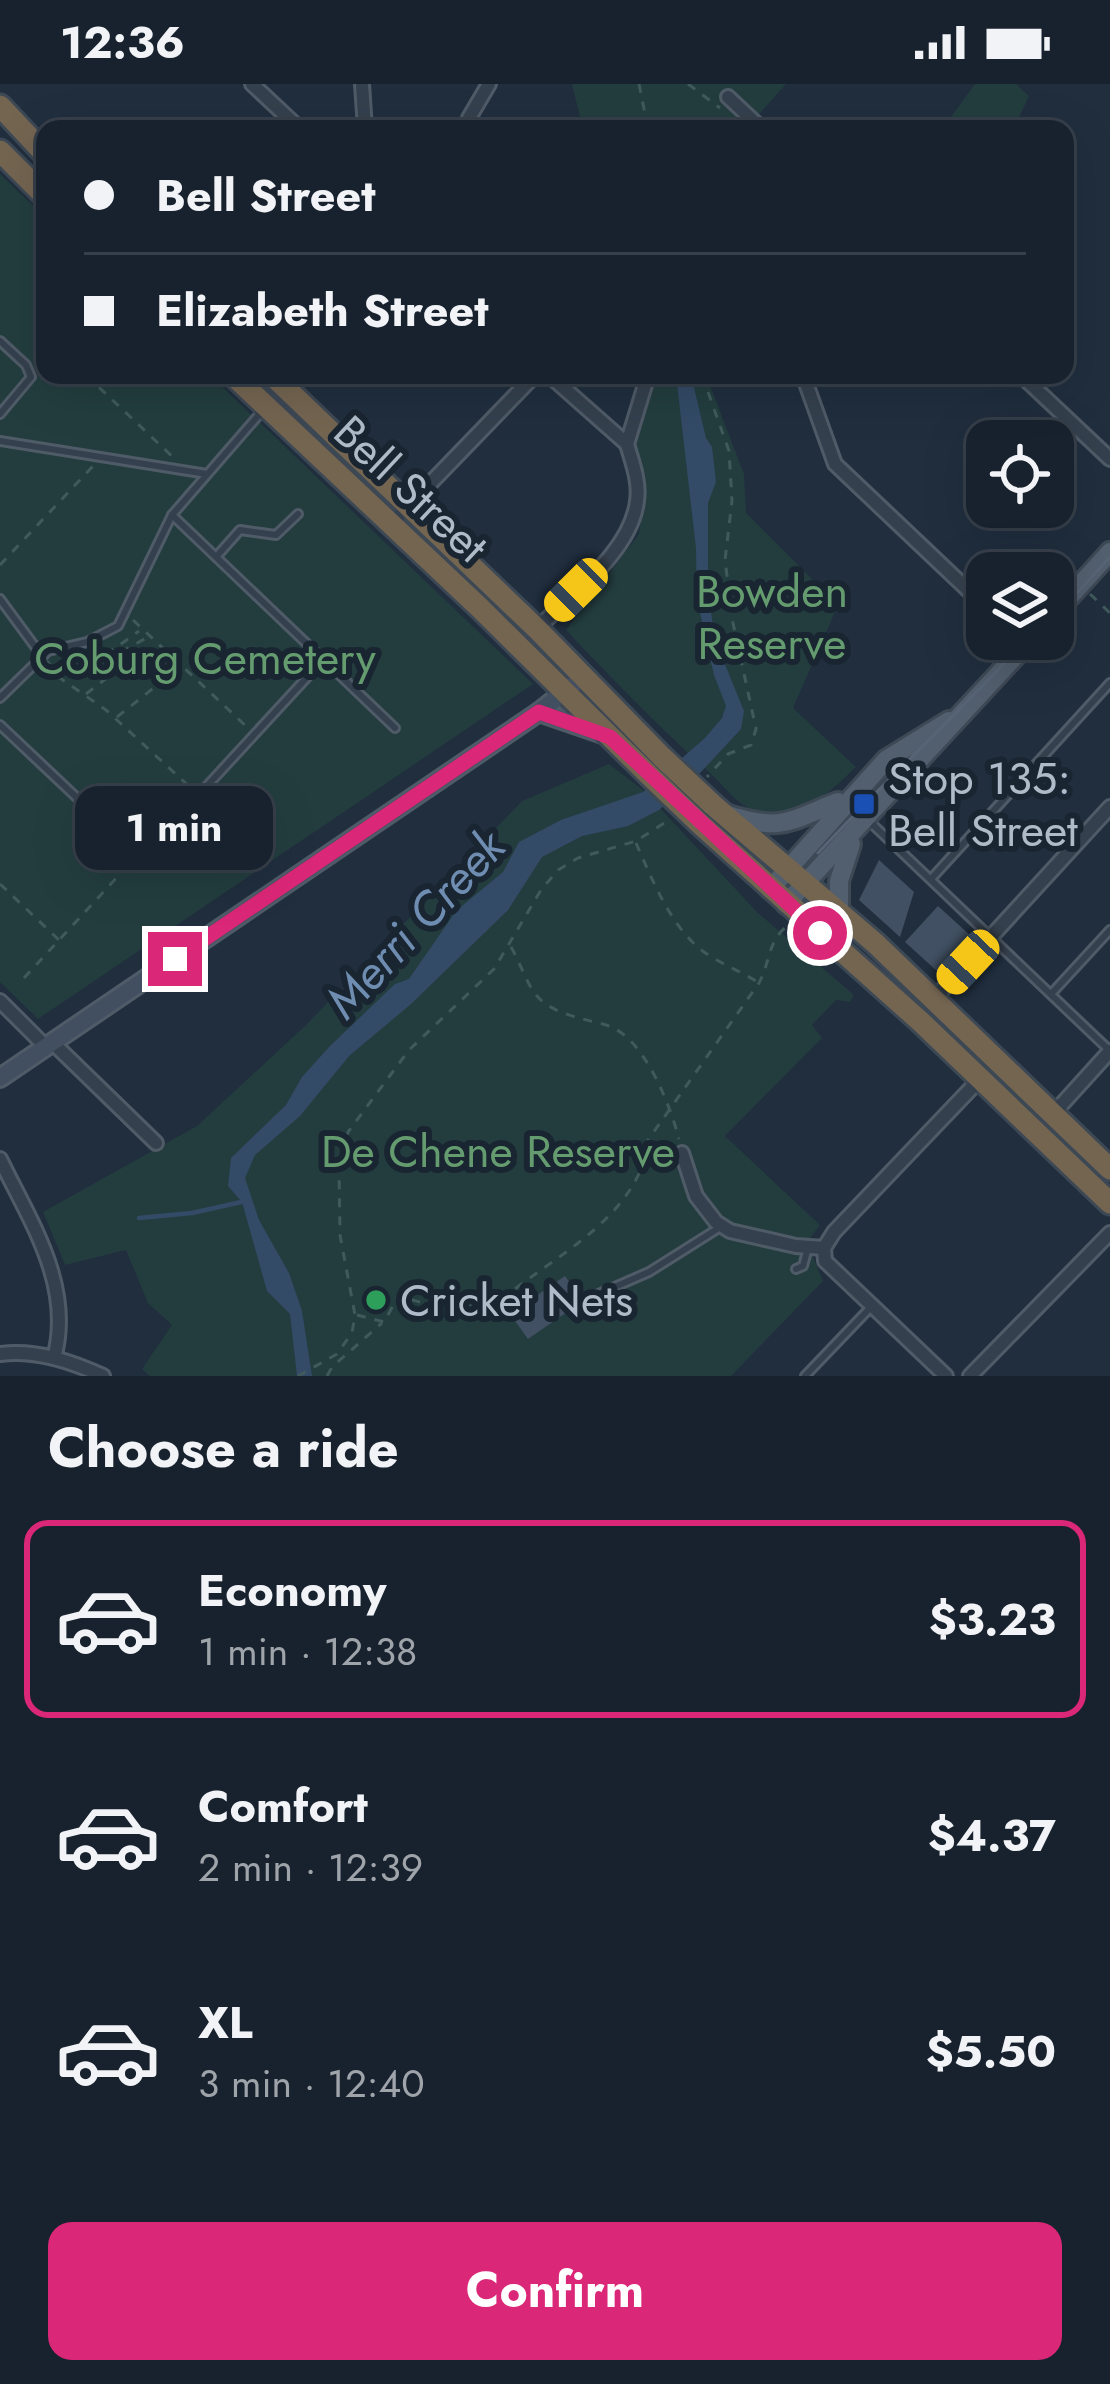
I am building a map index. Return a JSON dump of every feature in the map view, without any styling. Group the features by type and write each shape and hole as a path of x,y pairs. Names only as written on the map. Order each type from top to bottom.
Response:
{"highway":[{"path":"0,106 36,144"},
{"path":"0,151 36,187"},
{"name":"Bell Street","path":"242,384 391,524 574,684 656,766 875,943 1110,1169"},
{"name":"Bell Street","path":"282,384 537,629 610,737 656,766"},
{"name":"Bell Street","path":"711,814 785,903 981,1078 1110,1203"},
{"path":"856,965 875,943"}],"main road":[{"path":"1074,592 1110,552"},
{"path":"797,877 861,826 1009,660"},
{"path":"0,1078 574,684"},
{"path":"785,903 848,799 896,751 968,707"},
{"path":"539,712 610,737"},
{"path":"711,814 782,824 848,799"},
{"path":"839,911 839,880 861,826"}],"street":[{"path":"252,84 290,120"},
{"path":"362,84 364,120"},
{"path":"469,120 489,84"},
{"path":"725,104 749,120"},
{"path":"391,524 526,384"},
{"path":"557,384 627,444"},
{"path":"537,629 630,527 638,499 627,444 645,384"},
{"path":"805,384 835,464 966,588"},
{"path":"1031,384 1110,459"},
{"path":"933,1000 1110,808"},
{"path":"0,1001 155,1143"},
{"path":"1053,1114 1110,1051"},
{"path":"825,1254 834,1232 981,1078"},
{"path":"682,1153 696,1196 722,1226 825,1254 946,1376"},
{"path":"0,1159 57,1287 54,1358"},
{"path":"970,1376 1110,1233"},
{"path":"0,1354 54,1358 103,1376"}],"lane":[{"path":"0,340 32,377 0,414"},
{"path":"0,698 42,655 106,634 127,614 172,515 266,407"},
{"path":"0,441 207,474"},
{"path":"216,557 240,530 276,535 298,514"},
{"path":"172,515 395,728"},
{"path":"0,598 42,655"},
{"path":"0,725 129,847 147,851 324,659"},
{"path":"931,879 1110,683"},
{"path":"861,826 931,879 1110,1051"},
{"path":"1051,994 1110,930"},
{"path":"594,1296 649,1272 722,1226"},
{"path":"796,1269 803,1266 808,1247"},
{"path":"805,1376 872,1306"}],"path":[{"path":"639,84 646,120"},
{"path":"688,84 725,104"},
{"path":"96,384 181,470"},
{"path":"704,782 728,754 751,745 756,729 725,560 732,501 729,451 705,384"},
{"path":"0,565 102,456"},
{"path":"1081,585 1110,613"},
{"path":"127,614 255,734"},
{"path":"89,661 114,650 142,628"},
{"path":"105,661 150,636"},
{"path":"42,655 60,678 116,718 199,795"},
{"path":"116,718 182,666"},
{"path":"84,694 121,667"},
{"path":"298,1376 337,1354 352,1334 355,1315 340,1234 339,1167 348,1132 409,1050 494,969 558,870 578,858 636,842 670,820"},
{"path":"636,842 666,904 692,940 759,983"},
{"path":"24,977 140,852"},
{"path":"0,884 58,940"},
{"path":"327,1376 383,1322 399,1295 436,1307 507,1295 613,1213 631,1192 648,1140 768,968 785,903"},
{"path":"510,945 537,996 622,1034 664,1088 682,1153"},
{"path":"355,1315 383,1322"}],"green space":[{"path":"572,84 786,84 754,120 581,120"},
{"path":"975,84 1016,84 1029,96 1018,120 949,120"},
{"name":"Coburg Cemetery","path":"0,174 36,208 36,384 219,384 533,684 38,1019 0,982"},
{"name":"Bowden Reserve","path":"651,384 709,384 744,474 746,513 838,605 793,708 856,767 810,805 767,815 741,803 566,630 639,534 646,477 633,447"},
{"name":"De Chene Reserve","path":"609,764 643,790 757,912 854,995 850,1002 836,1000 812,1025 822,1038 725,1136 820,1225 807,1242 823,1281 731,1376 150,1376 142,1369 172,1325 148,1303 126,1250 65,1265 43,1212 197,1126 306,1025 522,801"}],"water":[{"path":"677,384 693,384 712,447 716,482 708,503 708,591 715,640 744,711 741,729 659,810 628,826 582,836 542,857 508,910 411,1004 349,1056 300,1116 255,1155 245,1178 259,1220 289,1273 302,1311 312,1376 297,1376 290,1314 267,1291 242,1202 228,1186 231,1158 286,1105 302,1077 330,1046 395,984 409,979 456,911 503,872 519,842 561,820 643,792 722,718 726,706 697,599 696,548"}],"building":[{"path":"879,860 914,892 900,937 859,900"},
{"path":"938,906 972,937 939,973 905,942"},
{"path":"565,1276 583,1301 528,1339 510,1314"}],"waterway":[{"path":"139,1218 246,1201"}],"tram line":[{"path":"1074,596 1110,557"},
{"path":"818,853 1007,660"}],"place":[{"name":"Stop 135: Bell Street","path":"864,804"},
{"name":"Cricket Nets","path":"376,1300"}],"route":[{"path":"175,959 539,712 610,737 820,933"}],"water label":[{"name":"Merri Creek","path":"415,924"}]}
